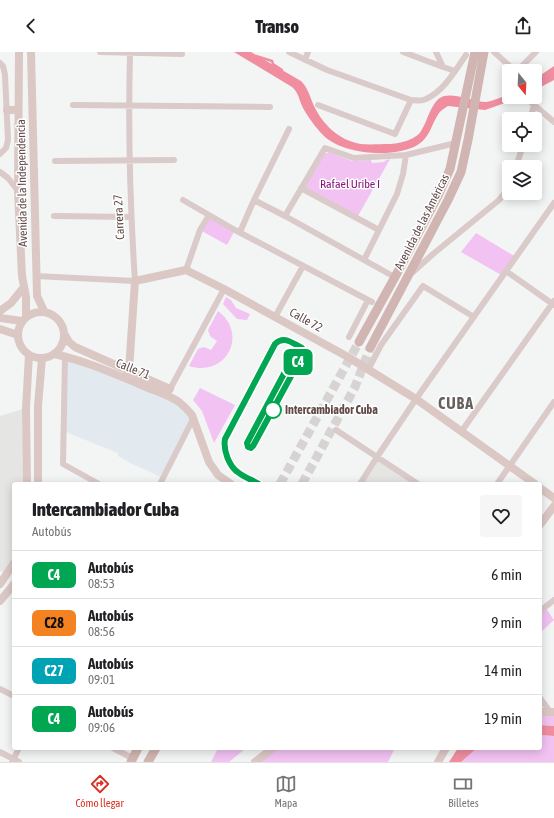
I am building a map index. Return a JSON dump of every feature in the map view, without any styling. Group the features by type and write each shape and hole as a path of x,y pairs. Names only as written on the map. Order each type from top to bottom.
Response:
{"main road":[{"name":"Avenida de la Independencia","path":"19,52 18,191 22,276 26,297 24,319"},
{"name":"Avenida de la Independencia","path":"31,52 37,296 44,311"},
{"name":"Avenida de las Américas","path":"370,348 461,172 472,119 475,52"},
{"name":"Avenida de las Américas","path":"358,342 395,277 438,196 450,169 462,118 484,52"},
{"path":"7,110 18,110"},
{"path":"135,281 186,270"},
{"name":"Calle 72","path":"186,270 224,289 348,357 416,399 531,482"},
{"name":"Carrera 27","path":"126,378 130,370 135,281"},
{"path":"0,311 11,303 24,287"},
{"path":"44,311 55,316 59,320 62,324 65,335 60,349 54,354 42,358 29,355 21,347 18,328 24,319 32,313 44,311"},
{"path":"0,318 24,319"},
{"path":"0,329 18,335"},
{"name":"Calle 71","path":"65,335 69,342 76,347 130,370 168,392 189,410 209,462 218,474 228,482"},
{"name":"Calle 71","path":"54,354 65,356 168,392"},
{"path":"27,482 26,408 29,355"},
{"path":"38,482 38,406 42,358"},
{"path":"542,489 554,498"},
{"path":"542,522 554,506"},
{"path":"0,584 12,566"},
{"path":"0,601 12,586"},
{"path":"542,712 552,713"},
{"path":"132,760 137,750"},
{"path":"148,762 155,750"},
{"path":"255,762 271,750"},
{"path":"438,762 445,750"}],"street":[{"path":"100,52 182,54"},
{"path":"288,52 327,70 410,100 420,101 426,100 445,85 466,55"},
{"path":"305,60 308,52"},
{"path":"403,52 454,71"},
{"path":"436,52 443,67"},
{"path":"494,52 508,64"},
{"path":"523,64 536,52"},
{"name":"Carrera 27","path":"130,53 129,160 135,281"},
{"path":"0,63 3,66 5,74 8,140 6,148 0,154"},
{"path":"318,105 396,134 410,100"},
{"path":"532,104 554,122"},
{"path":"73,105 270,107"},
{"path":"532,112 534,106"},
{"path":"240,232 289,129"},
{"path":"285,216 325,148 354,158 406,155 456,143"},
{"path":"364,260 397,194 403,174 406,155"},
{"path":"55,161 174,160"},
{"path":"0,172 8,178 18,191"},
{"path":"301,188 379,230"},
{"path":"406,280 433,254 502,196"},
{"path":"183,200 370,301 349,337"},
{"path":"254,200 391,276"},
{"path":"361,482 416,399 554,203"},
{"path":"186,270 200,230 209,215"},
{"path":"54,216 131,217"},
{"path":"275,317 303,266"},
{"path":"461,432 553,303 506,271"},
{"path":"36,276 135,281"},
{"path":"368,370 381,345 423,286 474,317"},
{"path":"168,392 224,289"},
{"path":"65,356 63,464 95,482"},
{"path":"499,482 554,402"},
{"path":"161,482 193,419"},
{"path":"336,430 415,482"},
{"path":"542,609 554,600"},
{"path":"0,689 12,695"},
{"path":"542,700 552,713"},
{"path":"0,752 15,761 18,750"},
{"path":"116,750 132,760"}],"shaded area":[{"path":"234,52 251,52 301,81 308,90 319,115 328,127 347,140 361,144 393,144 415,137 421,131 433,106 440,98 444,96 449,95 486,102 502,97 502,104 485,110 448,106 439,113 426,138 419,144 409,149 397,152 370,153 343,147 332,142 323,135 307,115 298,94 292,87"},
{"path":"554,66 554,80 542,86 542,74"},
{"path":"65,356 171,397 192,415 163,478 130,463 118,456 118,453 63,431"},
{"path":"26,408 27,482 12,482 12,566 7,574 0,571 0,416"},
{"path":"377,457 415,482 361,482"},
{"path":"542,725 554,726 554,736 542,735"},
{"path":"457,750 475,750 461,762 449,762"}],"green space":[{"name":"Rafael Uribe I","path":"329,152 352,161 371,160 372,163 384,162 390,159 358,216 305,187 324,154"},
{"path":"209,215 235,230 227,245 200,230"},
{"path":"476,233 516,257 503,276 461,252"},
{"path":"226,297 231,300 236,308 250,314 247,320 237,319 223,304"},
{"path":"218,311 227,320 232,331 232,342 229,352 223,360 214,366 202,368 189,366 198,349 204,347 211,350 217,341 210,336 208,330"},
{"path":"200,388 235,405 214,443 202,411 193,400"},
{"path":"545,607 554,620 542,631 542,609"},
{"path":"542,712 554,712 554,726 542,725"},
{"path":"542,735 554,736 554,762 461,762 475,750 542,750"},
{"path":"217,750 244,750 229,762 211,762"},
{"path":"270,750 394,750 388,762 255,762"}],"waterway":[{"path":"256,56 272,61 273,64 282,70"}],"tunnel":[{"path":"281,482 359,342"},
{"path":"303,482 355,387 370,348"}],"bus line":[{"name":"C4","path":"255,482 239,474 230,464 224,445 225,439 275,344 278,341 285,339 302,348 302,356 253,446 251,448 246,444 296,351 300,349"}],"place":[{"name":"Intercambiador Cuba","path":"273,410"}],"district":[{"name":"CUBA","path":"456,403"}]}
